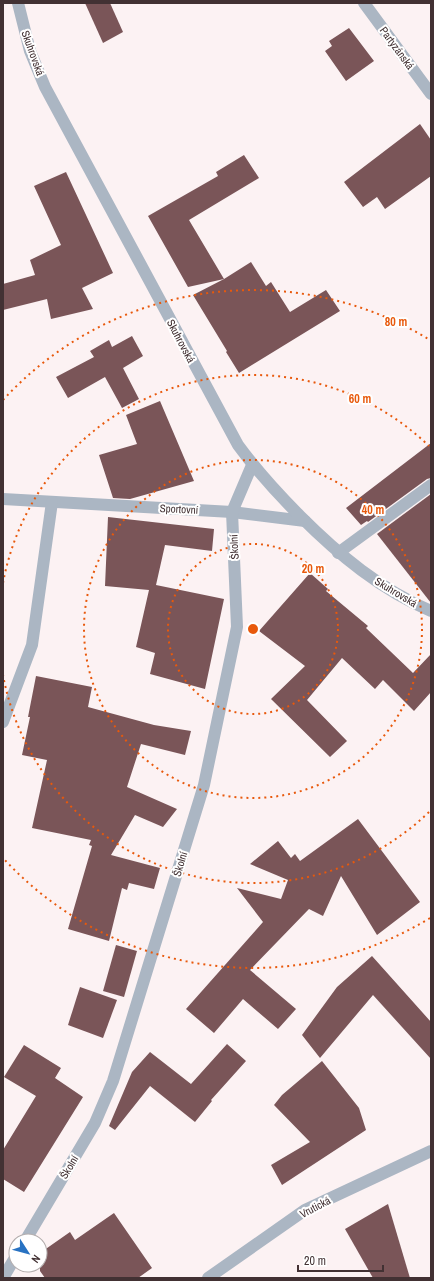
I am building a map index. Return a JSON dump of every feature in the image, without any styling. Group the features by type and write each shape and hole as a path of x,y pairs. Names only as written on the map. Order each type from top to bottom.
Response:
{"street":[{"name":"Skuhrovská","path":"18,3 30,51 45,87 238,445 277,493 338,553 376,581 400,596 431,611"},
{"name":"Partyzánská","path":"364,3 431,94"},
{"name":"Školní","path":"30,1233 95,1123 113,1081 204,784 237,627 232,512 252,464"},
{"path":"338,553 431,485"},
{"name":"Sportovní","path":"3,499 232,512 305,521"},
{"path":"3,722 32,645 52,502"},
{"name":"Vrutická","path":"208,1278 305,1210 431,1151"}],"building":[{"path":"85,3 110,3 123,32 103,43"},
{"path":"349,28 374,61 346,81 325,51 332,46 329,41"},
{"path":"420,124 431,140 431,176 385,209 377,197 363,207 344,182"},
{"path":"244,155 259,178 189,220 224,279 188,287 148,216 218,176 216,172"},
{"path":"66,172 113,273 82,288 93,309 51,319 47,299 3,310 3,284 35,275 30,260 61,245 34,186"},
{"path":"251,262 266,286 271,282 290,312 326,290 340,311 239,373 193,295 224,279"},
{"path":"132,336 143,356 123,368 139,399 122,408 105,377 68,398 56,377 94,357 90,351 109,340 112,347"},
{"path":"160,401 194,481 130,499 113,498 99,455 137,444 126,415"},
{"path":"431,443 431,478 427,479 368,522 367,521 361,525 346,508"},
{"path":"431,494 431,603 377,534"},
{"path":"108,517 214,529 212,551 165,545 156,585 224,599 205,689 150,674 155,653 136,647 149,590 105,586"},
{"path":"310,573 328,589 326,591 368,626 366,628 413,673 431,654 431,692 414,711 383,680 375,689 342,658 307,700 347,741 330,757 271,699 305,666 259,631"},
{"path":"36,676 92,687 88,707 154,725 191,731 185,755 141,744 127,787 177,809 163,827 135,815 111,855 160,868 154,889 129,883 127,890 122,888 109,941 68,929 92,846 89,845 91,840 32,828 47,760 22,755 30,717 28,717"},
{"path":"358,819 420,902 377,935 341,876 323,916 309,909 250,970 296,1009 278,1029 243,999 214,1033 186,1009 263,922 237,888 281,899 288,880 250,864 278,841 291,858 295,854 300,861"},
{"path":"116,945 137,951 124,997 103,991"},
{"path":"372,956 431,1022 431,1059 373,995 320,1058 302,1035 337,987"},
{"path":"80,987 117,1000 103,1038 68,1025"},
{"path":"227,1044 246,1061 211,1100 212,1101 195,1122 150,1086 115,1130 109,1126 132,1072 150,1052 191,1084"},
{"path":"24,1045 61,1068 55,1078 83,1097 24,1192 3,1179 3,1150 36,1096 4,1077"},
{"path":"322,1061 359,1108 366,1130 282,1185 271,1165 310,1142 274,1105 282,1095"},
{"path":"388,1204 410,1278 373,1278 345,1229"},
{"path":"114,1213 152,1268 138,1278 45,1278 41,1273 48,1273 48,1247 70,1232 75,1240"}]}
